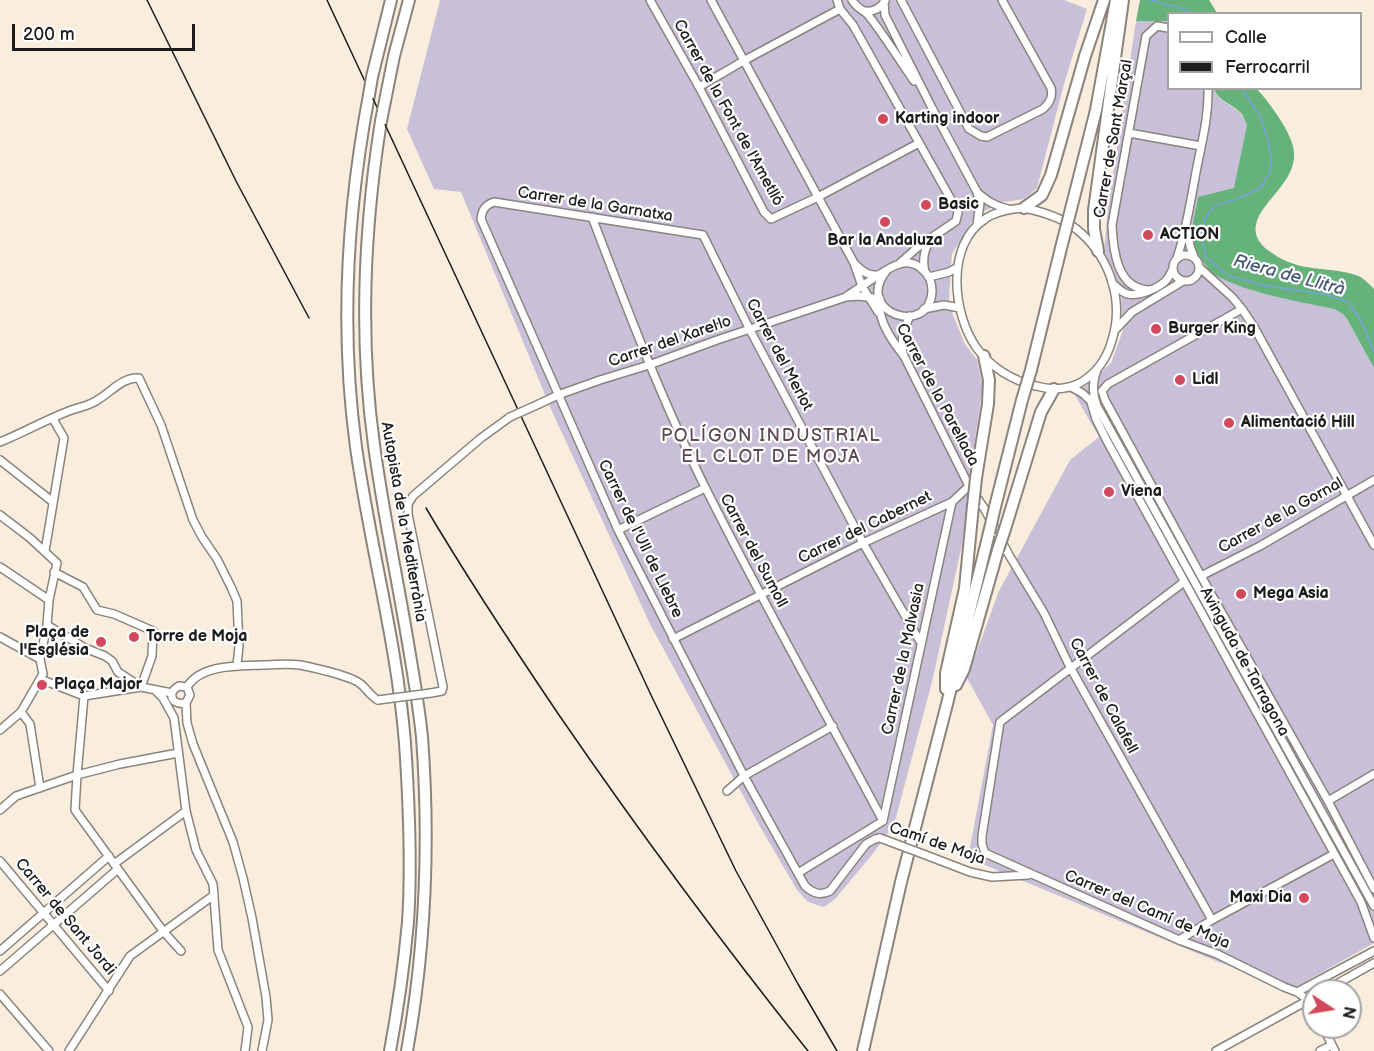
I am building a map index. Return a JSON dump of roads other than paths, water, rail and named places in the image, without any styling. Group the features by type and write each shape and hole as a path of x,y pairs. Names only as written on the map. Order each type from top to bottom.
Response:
{"highway":[{"path":"362,129 375,33 385,0"},
{"name":"Autopista de la Mediterrània","path":"390,1051 408,919 410,851 405,743 399,692 356,444 350,385 347,286 353,203 362,129 369,95 368,76 391,0"},
{"name":"Autopista de la Mediterrània","path":"407,1051 423,942 426,884 427,832 422,736 406,627 373,443 367,381 365,287 371,194 381,121 394,56 409,0"},
{"path":"1024,208 1042,195 1051,175 1085,56 1104,0"},
{"path":"863,1051 901,882 1096,110 1116,0"},
{"path":"1098,251 1094,229 1094,210 1123,0"},
{"path":"947,704 946,673 965,588 973,506 973,482 988,404 989,380 984,356"},
{"path":"947,704 964,669 1041,412 1054,389"}],"street":[{"name":"Carrer de la Font de l'Ametlló","path":"650,0 699,87 764,212 771,219 919,143"},
{"name":"Carrer de la Parellada","path":"711,0 854,263 862,286 904,356 973,482"},
{"path":"837,0 840,9 853,26 958,212 956,221 918,247 900,263 846,297"},
{"path":"699,87 840,9 845,0"},
{"path":"852,0 857,7 865,11 885,37 932,108"},
{"path":"902,0 969,129 987,137 1043,109 1052,97 1051,88 1002,0"},
{"path":"865,11 876,10 885,1"},
{"path":"885,1 885,15 977,192 980,203 977,225"},
{"path":"840,9 848,11 857,7"},
{"name":"Carrer de Sant Marçal","path":"1150,290 1143,290 1128,283 1117,260 1112,225 1146,36 1157,26 1167,28"},
{"path":"1112,283 1125,294 1143,294 1166,281 1170,276 1187,223 1208,106 1208,90"},
{"path":"1129,133 1201,146"},
{"path":"977,192 986,201 1008,210"},
{"name":"Carrer de la Garnatxa","path":"484,208 494,202 703,235"},
{"name":"Carrer de l'Ull de Llebre","path":"484,208 481,219 618,530 744,776 798,873"},
{"path":"1024,208 1044,213 1080,231 1098,251 1112,283 1117,317 1108,352 1097,370 1071,387 1054,389 1013,378 984,356 971,339 964,324 958,294 958,267 964,243 977,225 991,215 1024,208"},
{"name":"Carrer del Sumoll","path":"592,217 649,365 705,488 884,821"},
{"path":"1187,223 1187,234 1200,268 1233,297 1254,327 1374,545"},
{"name":"Carrer del Merlot","path":"703,235 750,330 863,543 921,643"},
{"path":"884,272 878,292 885,308 892,314 901,316 918,314 929,302 932,293 932,285 923,256 932,238"},
{"path":"1177,258 1187,255 1194,257"},
{"path":"854,263 870,275 884,272"},
{"path":"900,263 914,264 927,274 949,272 958,267"},
{"path":"1173,268 1177,278 1183,281 1201,279 1221,288"},
{"path":"1194,279 1199,274 1200,268"},
{"path":"1115,330 1132,312 1183,281"},
{"path":"846,297 868,296 880,300"},
{"name":"Carrer del Xarel·lo","path":"237,666 302,665 354,680 378,700 442,691 408,514 408,504 413,496 481,438 510,417 558,395 846,297"},
{"name":"Carrer de la Parellada","path":"880,300 880,316"},
{"path":"924,309 944,305 960,308"},
{"name":"Avinguda de Tarragona","path":"1242,309 1108,384 1102,391 1129,445 1328,801 1374,888"},
{"path":"904,356 901,340 903,329 910,316"},
{"name":"Avinguda de Tarragona","path":"1097,370 1093,388 1097,406 1368,898 1374,913"},
{"path":"0,442 53,418 87,406 129,378 140,378 161,425 193,520 217,559 237,602 239,646 237,666 201,674 191,680 187,687"},
{"name":"Avinguda de Tarragona","path":"1071,387 1097,406"},
{"name":"Avinguda de Tarragona","path":"1093,388 1109,419 1129,445"},
{"name":"Avinguda de Tarragona","path":"1090,399 1096,419 1107,441 1361,902 1374,939"},
{"path":"45,551 64,438 53,418"},
{"path":"0,460 53,502"},
{"name":"Carrer de la Gornal","path":"1202,576 1260,546 1374,480"},
{"name":"Carrer del Cabernet","path":"673,639 863,543 952,502 973,482"},
{"name":"Carrer de Calafell","path":"973,482 1009,555 1044,614 1212,921"},
{"path":"618,530 705,488"},
{"name":"Carrer de la Malvasia","path":"884,821 952,502"},
{"path":"0,527 2,517 57,562 40,659 43,674 21,712 0,730"},
{"path":"0,567 49,600"},
{"path":"54,572 83,587 96,610 114,614 153,631 152,656 141,687"},
{"path":"1071,667 1184,582"},
{"path":"47,625 85,648 105,656 112,661 118,672 141,687 172,697 177,703 186,703"},
{"path":"0,637 40,659"},
{"name":"Carrer del Camí de Moja","path":"1071,667 1000,722 982,836 982,844 986,853 1302,994"},
{"path":"40,680 84,696 141,687"},
{"path":"170,710 174,688 187,687"},
{"path":"187,687 190,692 186,703 187,723 193,744 233,842 243,878 266,997 268,1020 262,1051"},
{"path":"156,691 163,698 175,723 186,811 196,850 213,884 218,950 248,1027 244,1051"},
{"path":"84,696 75,810 163,931 181,951"},
{"path":"21,712 30,724 40,788"},
{"path":"727,791 744,776 833,726"},
{"path":"0,810 16,796 77,775 178,753"},
{"path":"1328,801 1374,774"},
{"path":"0,971 54,925 116,866 186,811"},
{"path":"798,873 884,821"},
{"name":"Camí de Moja","path":"798,873 811,892 824,894 830,891 866,844 875,838 880,838 970,872 992,877 1031,874"},
{"path":"1179,940 1334,854"},
{"path":"0,951 109,856"},
{"name":"Carrer de Sant Jordi","path":"0,861 109,991"},
{"path":"69,1051 130,956 214,895"},
{"name":"Avinguda de Tarragona","path":"1368,898 1374,906"},
{"path":"1298,992 1374,951 1374,944"},
{"path":"1345,979 1374,963"},
{"path":"0,994 49,1051"},
{"path":"1216,1051 1302,1003"},
{"path":"1320,1051 1333,1048"}],"waterway":[{"name":"Riera de Llitrà","path":"1150,0 1190,12"},
{"name":"Riera de Llitrà","path":"1242,90 1259,114 1266,133 1271,155 1270,172 1259,189 1216,205 1206,216 1201,234 1206,257 1227,275 1262,285 1328,295 1348,302 1362,322 1374,352"}],"railway":[{"path":"147,0 236,181 309,318"},
{"path":"327,0 651,695 736,871 837,1051"},
{"path":"426,508 491,613 589,758 712,927 808,1051"}],"place":[{"name":"Karting indoor","path":"883,119"},
{"name":"Basic","path":"926,205"},
{"name":"Bar la Andaluza","path":"885,222"},
{"name":"ACTION","path":"1148,235"},
{"name":"Burger King","path":"1156,329"},
{"name":"Lidl","path":"1180,380"},
{"name":"Alimentació Hill","path":"1229,423"},
{"name":"Viena","path":"1109,492"},
{"name":"Mega Asia","path":"1241,594"},
{"name":"Torre de Moja","path":"134,637"},
{"name":"Plaça de l'Església","path":"101,642"},
{"name":"Plaça Major","path":"42,685"},
{"name":"Maxi Dia","path":"1304,898"}],"district":[{"name":"POLÍGON INDUSTRIAL EL CLOT DE MOJA","path":"771,446"}]}
